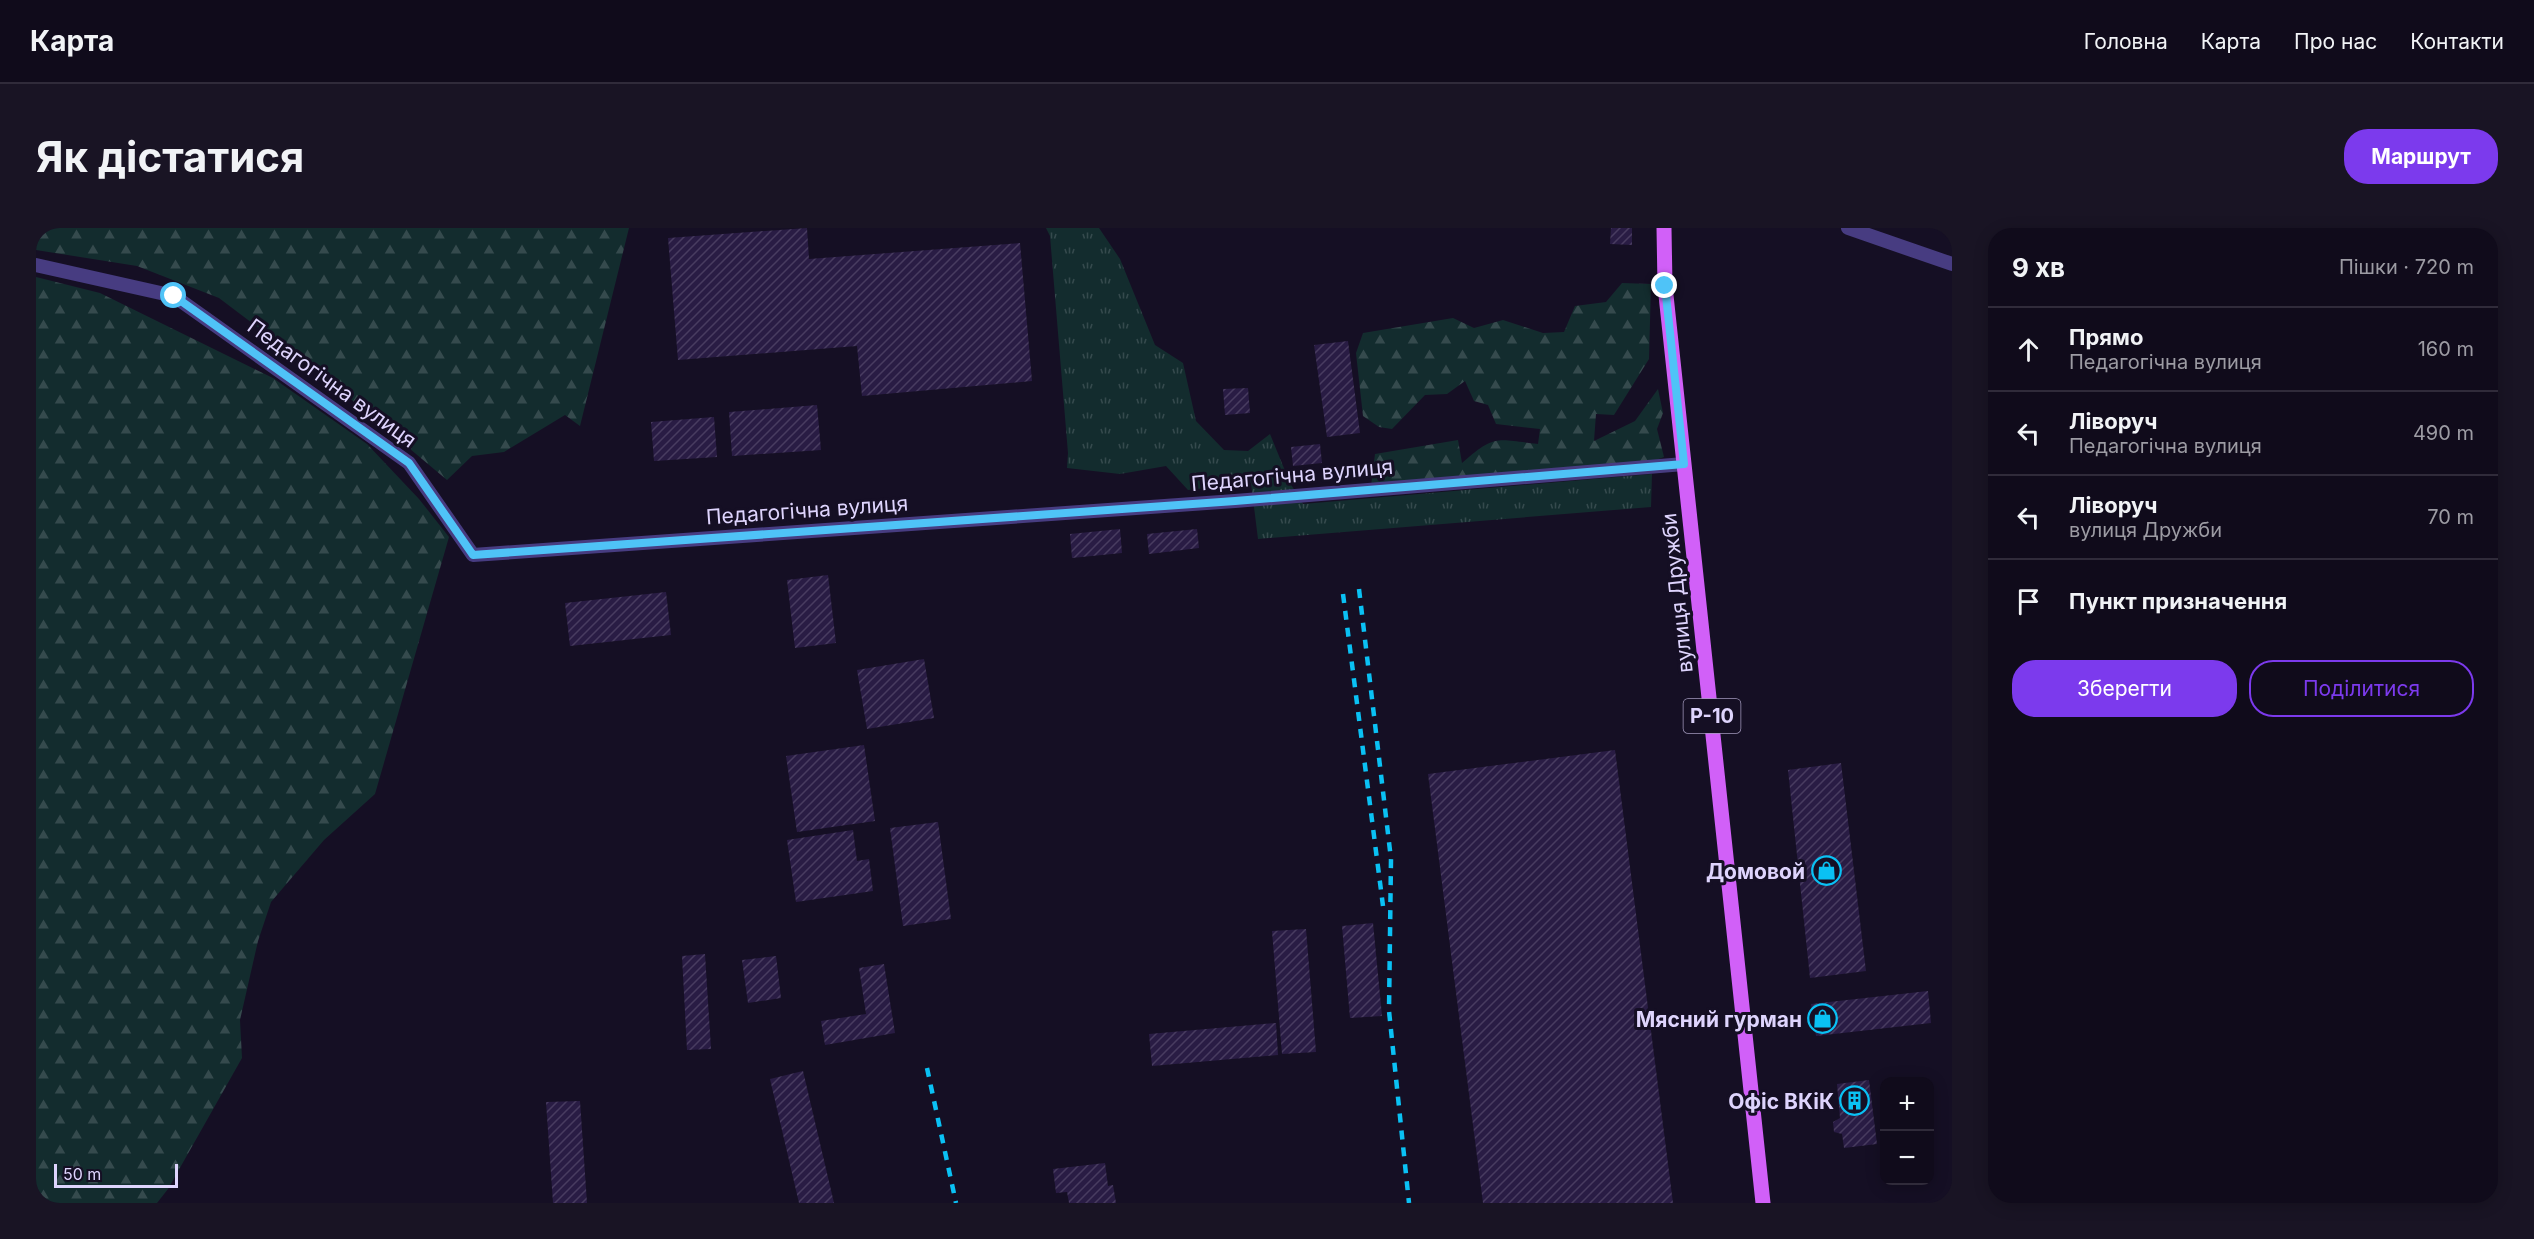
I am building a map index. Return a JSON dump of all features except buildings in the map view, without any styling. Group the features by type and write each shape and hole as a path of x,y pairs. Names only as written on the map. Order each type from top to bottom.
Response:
{"main road":[{"name":"вулиця Дружби","path":"1664,228 1665,286 1763,1203"}],"street":[{"path":"1848,228 1952,264"},
{"name":"Педагогічна вулиця","path":"36,265 174,296 409,463 473,555 1224,501 1684,464"}],"green space":[{"path":"36,228 629,228 580,426 565,415 504,452 472,456 447,480 335,386 219,298 137,266 36,250"},
{"path":"1046,228 1099,228 1120,259 1155,345 1183,363 1196,421 1224,450 1248,451 1270,434 1290,483 1303,504 1652,474 1651,507 1258,539 1251,483 1188,490 1166,466 1120,474 1067,468 1068,453 1050,236"},
{"path":"36,277 100,293 273,378 367,444 419,499 449,537 375,794 324,840 271,902 258,941 240,1020 242,1058 168,1189 157,1203 36,1203"},
{"path":"1622,283 1651,284 1649,359 1614,415 1596,414 1594,441 1635,421 1658,389 1663,413 1657,429 1664,457 1651,462 1371,486 1375,454 1458,440 1462,463 1482,447 1497,441 1538,444 1540,429 1496,424 1488,405 1474,401 1465,381 1447,394 1425,395 1392,429 1379,427 1363,416 1356,353 1363,333 1453,318 1474,328 1503,320 1543,333 1564,332 1575,306 1606,302"}],"railway":[{"path":"1359,589 1391,859 1389,1011 1409,1203"},
{"path":"1343,594 1383,906"},
{"path":"927,1068 956,1203"}],"place":[{"name":"Домовой","path":"1826,871"},
{"name":"Мясний гурман","path":"1823,1019"},
{"name":"Офіс ВКіК","path":"1855,1101"}],"route":[{"path":"174,296 409,463 473,555 1235,501 1684,464 1665,286"}]}
